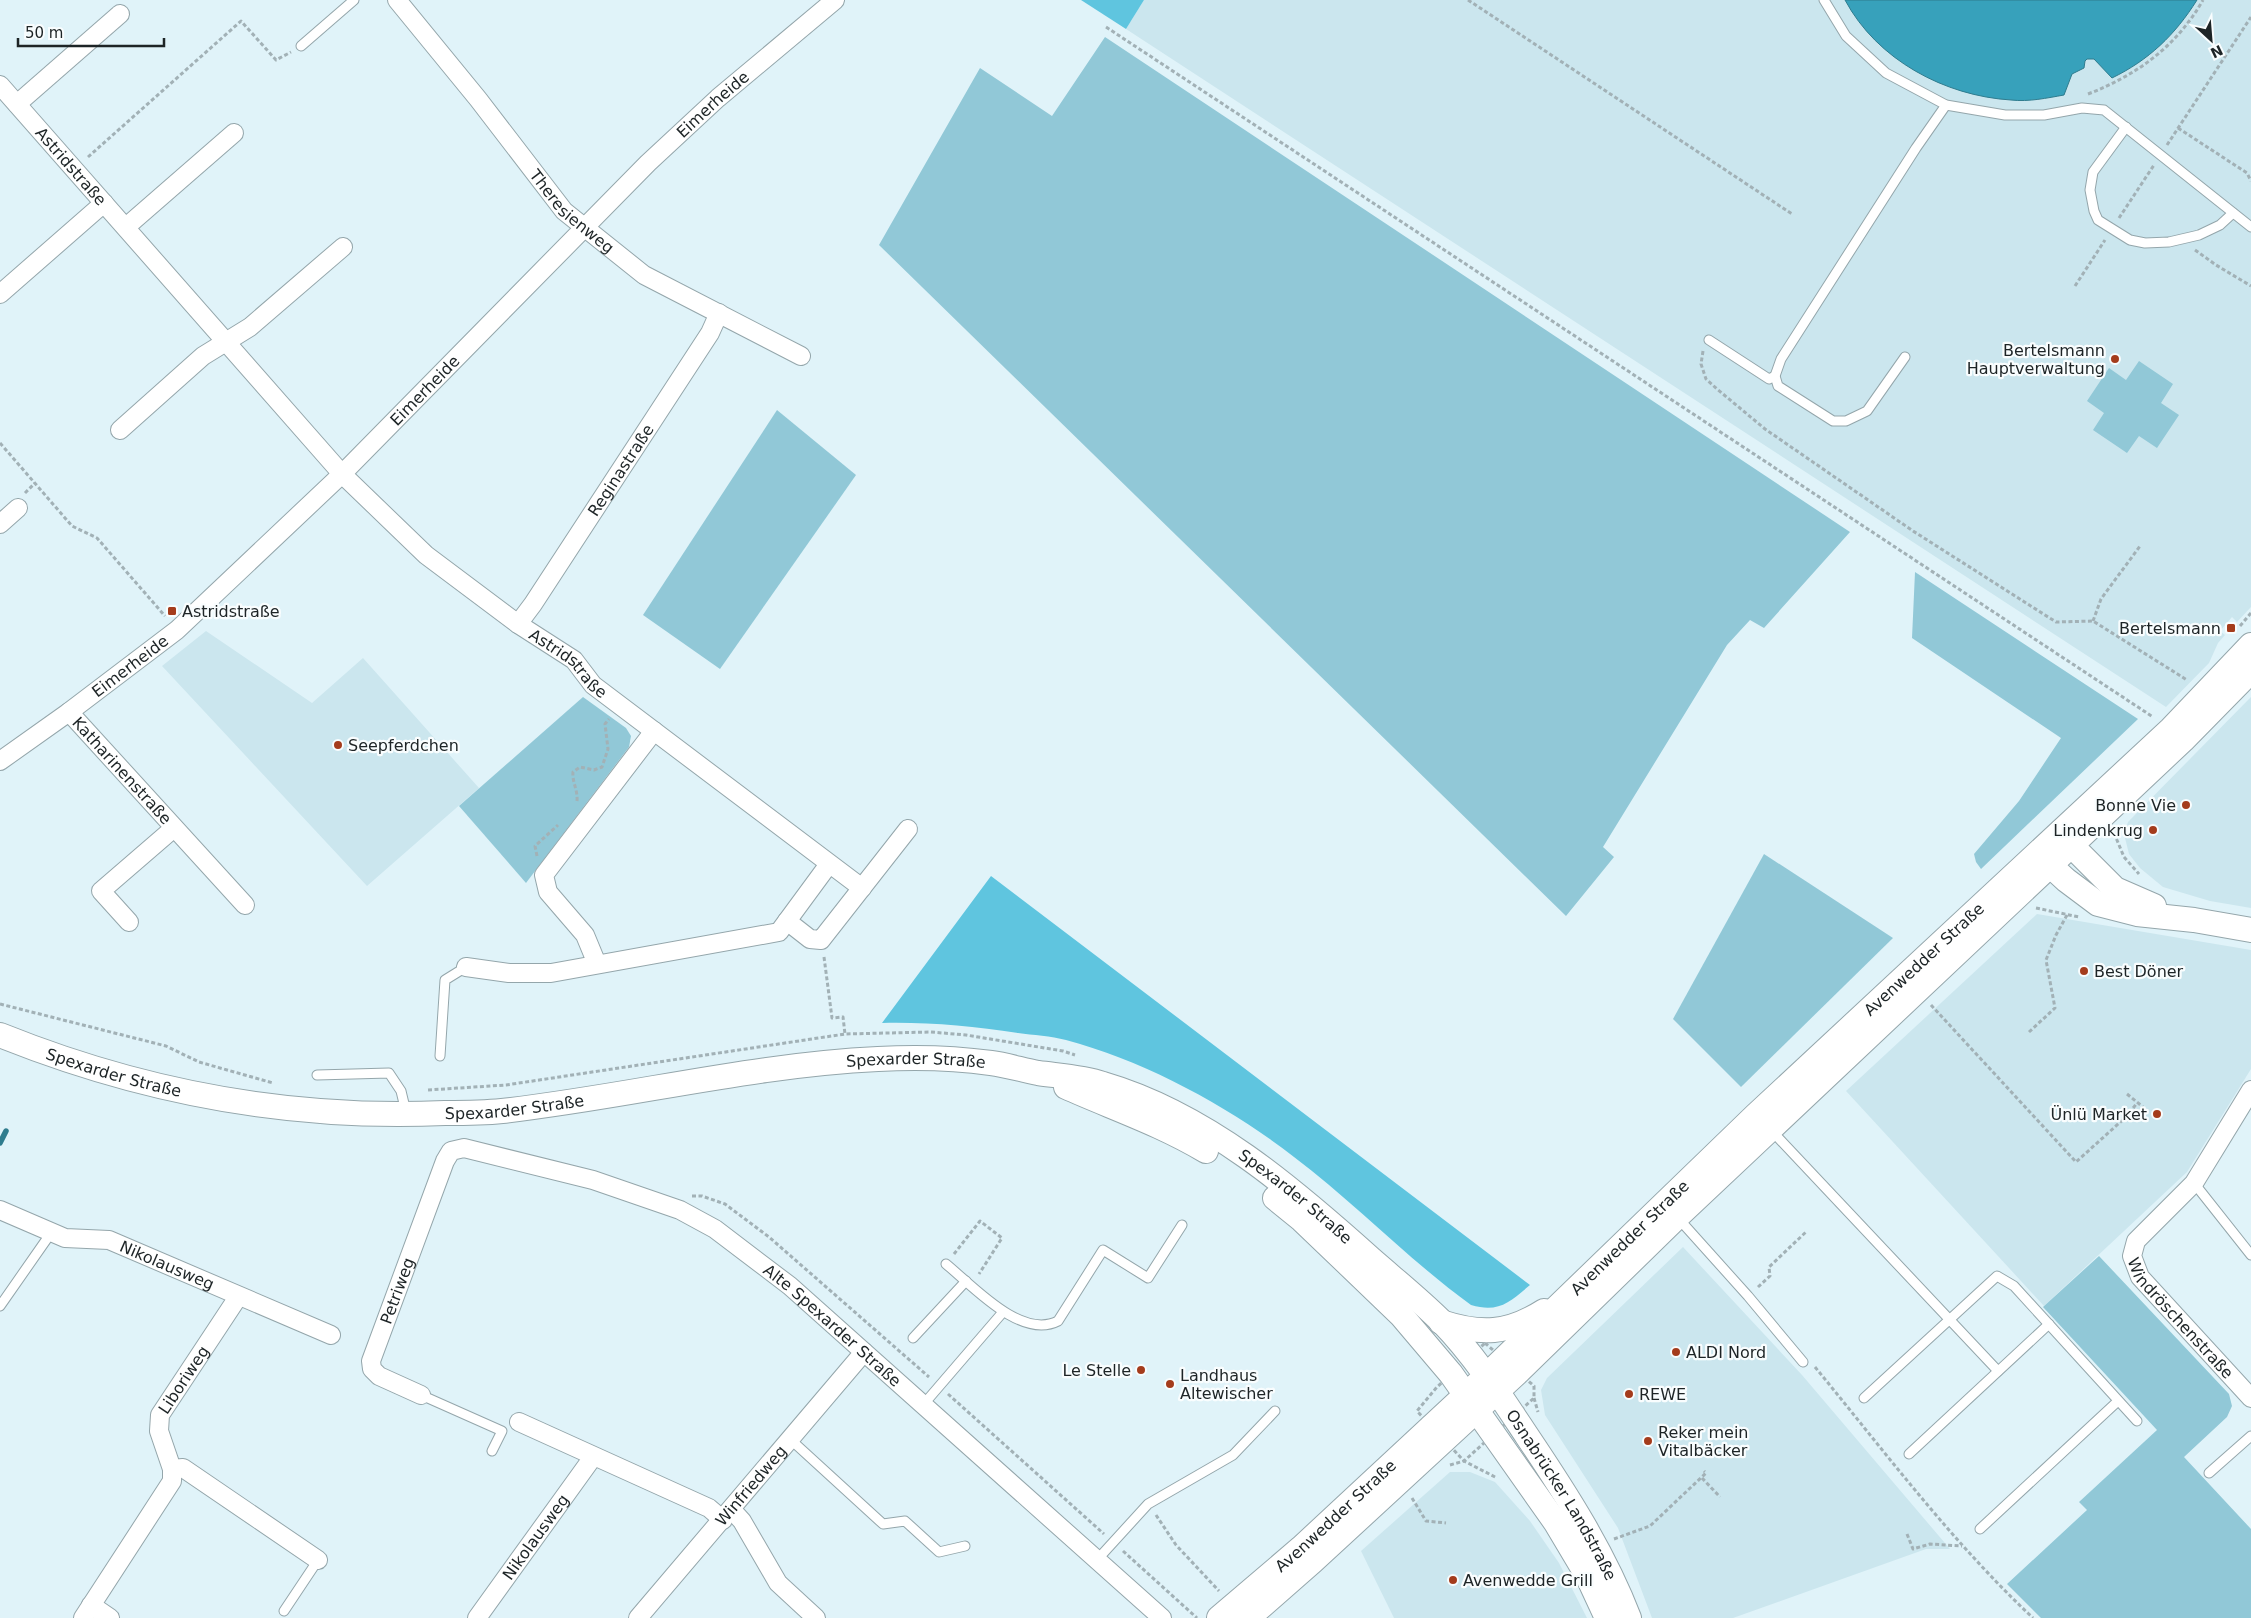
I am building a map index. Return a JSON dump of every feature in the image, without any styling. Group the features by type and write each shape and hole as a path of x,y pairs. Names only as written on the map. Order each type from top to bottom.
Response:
{"main road":[{"path":"2065,839 2251,645"},
{"path":"2065,839 2183,740 2251,672"},
{"path":"2065,839 2115,889 2140,901 2194,920"},
{"name":"Avenwedder Straße","path":"1248,1618 1313,1562 1470,1403 1763,1122 2065,839"},
{"path":"2043,860 2098,904 2137,914 2194,920 2251,930"},
{"name":"Spexarder Straße","path":"0,1035 49,1055 103,1072 194,1095 267,1107 334,1114 406,1115 500,1111 751,1072 820,1063 880,1059 992,1063 1035,1072 1076,1077 1105,1084 1185,1119 1240,1152 1313,1207 1441,1322 1491,1383"},
{"name":"Spexarder Straße","path":"1035,1072 1178,1134 1227,1163 1268,1192 1302,1220 1401,1315 1451,1374 1470,1403"},
{"name":"Avenwedder Straße","path":"1491,1383 1572,1293 1670,1211"},
{"path":"1441,1322 1486,1332 1502,1330 1535,1317 1572,1293"},
{"name":"Osnabrücker Landstraße","path":"1491,1383 1570,1499 1618,1592 1629,1618"},
{"name":"Avenwedder Straße","path":"1221,1607 1301,1548 1470,1403"},
{"name":"Osnabrücker Landstraße","path":"1470,1403 1556,1523 1587,1575 1607,1618"}],"street":[{"name":"Theresienweg","path":"397,0 478,99 564,211 584,229 644,275 801,356"},
{"name":"Eimerheide","path":"0,762 177,630 342,474 648,163 718,98 835,0"},
{"path":"17,104 120,14"},
{"name":"Astridstraße","path":"0,84 342,474 426,556 518,624 574,660 593,685 862,888"},
{"path":"126,227 234,133"},
{"path":"0,294 104,203"},
{"path":"120,430 203,356 250,327 342,247"},
{"name":"Reginastraße","path":"518,624 533,604 710,333 719,313"},
{"path":"0,524 18,508"},
{"name":"Katharinenstraße","path":"69,712 245,905"},
{"path":"597,964 585,935 548,892 544,875 654,731"},
{"name":"Katharinenstraße","path":"129,922 101,891 174,828"},
{"path":"788,921 810,939 822,940 908,829"},
{"path":"466,967 508,973 551,973 779,932 829,864"},
{"name":"Windröschenstraße","path":"2251,1090 2194,1183 2136,1241 2132,1256 2140,1278 2251,1398"},
{"name":"Alte Spexarder Straße","path":"445,1161 451,1151 464,1148 593,1180 680,1210 715,1230 790,1286 1162,1618"},
{"name":"Petriweg","path":"421,1396 379,1376 372,1369 371,1361 445,1161"},
{"name":"Nikolausweg","path":"0,1210 65,1238 109,1240 238,1297 331,1335"},
{"name":"Liboriweg","path":"172,1469 159,1431 160,1415 238,1297"},
{"name":"Winfriedweg","path":"638,1618 864,1352"},
{"path":"519,1422 593,1457 742,1521 778,1583 816,1618"},
{"name":"Nikolausweg","path":"477,1618 593,1457"},
{"path":"110,1618 87,1612 172,1481 172,1469 183,1468 318,1560"}],"lane":[{"path":"301,46 354,0"},
{"path":"1824,0 1846,36 1886,73 1946,105 2005,115 2044,115 2082,108 2104,110 2251,227"},
{"path":"1905,357 1867,411 1846,422 1833,421 1778,386 1775,376 1781,359 1916,148 1946,105"},
{"path":"2126,127 2094,172 2090,190 2094,212 2098,220 2130,240 2145,243 2181,240 2198,236 2220,225 2233,212"},
{"path":"1709,340 1769,378 1775,376"},
{"path":"440,1056 445,980 466,967"},
{"path":"317,1075 389,1073 401,1091 406,1115"},
{"path":"1763,1122 1998,1371"},
{"path":"2194,1183 2251,1255"},
{"path":"1670,1211 1748,1296 1803,1362"},
{"path":"946,1264 1003,1312 1036,1326 1049,1326 1058,1321 1103,1250 1148,1278 1182,1225"},
{"path":"0,1306 51,1233"},
{"path":"1864,1398 1997,1276 2014,1286 2137,1421"},
{"path":"913,1338 969,1283"},
{"path":"923,1405 1003,1312"},
{"path":"1909,1454 2049,1324"},
{"path":"421,1396 502,1431 492,1450"},
{"path":"1980,1529 2118,1401"},
{"path":"1096,1561 1148,1504 1233,1456 1275,1411"},
{"path":"2209,1473 2251,1436"},
{"path":"790,1439 883,1524 905,1521 940,1552 965,1546"},
{"path":"284,1611 318,1560"}],"path":[{"path":"1468,0 1792,214"},
{"path":"2080,96 2112,85 2155,58 2174,40 2204,0"},
{"path":"74,169 241,21 276,60 301,46"},
{"path":"1106,27 2171,729"},
{"path":"2178,128 2247,173 2251,180"},
{"path":"2181,240 2216,265 2251,286"},
{"path":"1709,340 1702,353 1701,364 1706,379 1765,429 1913,531 2056,622 2093,621 2194,685"},
{"path":"0,443 72,526 97,538 177,630"},
{"path":"2093,621 2101,599 2140,546"},
{"path":"577,802 578,791 572,777 573,772 580,767 594,770 602,767 608,749 605,724 619,704"},
{"path":"549,869 539,860 535,846 559,823"},
{"path":"2114,834 2124,857 2135,872 2142,876"},
{"path":"2029,1032 2055,1008 2046,960 2056,934 2068,915"},
{"path":"822,940 832,1018 843,1017 845,1034"},
{"path":"1932,1004 2076,1162 2127,1116 2137,1103"},
{"path":"2127,1094 2143,1107"},
{"path":"946,1264 980,1221 1002,1238 969,1283"},
{"path":"1748,1296 1770,1276 1768,1267 1807,1231"},
{"path":"1803,1362 1812,1364 1962,1546 2002,1589 2033,1618"},
{"path":"1454,1450 1464,1462 1479,1448"},
{"path":"1613,1539 1650,1526 1706,1474 1704,1471"},
{"path":"1702,1478 1720,1497"},
{"path":"1412,1498 1426,1521 1446,1523"},
{"path":"1148,1504 1221,1607"},
{"path":"1908,1534 1913,1549 1930,1544 1962,1546"}],"shaded area":[{"path":"1081,0 1144,0 1126,29"},
{"path":"1144,0 2251,0 2251,607 2237,622 2232,617 2220,631 2225,635 2218,643 2209,663 2166,707 1126,29"},
{"path":"1845,0 2197,0 2180,24 2160,45 2138,63 2112,78 2094,59 2087,59 2084,68 2072,74 2064,95 2038,99 2011,100 1986,97 1962,91 1915,71 1894,57 1875,40"},
{"path":"1105,37 1850,532 1764,628 1750,620 1727,645 1603,847 1614,857 1566,916 879,245 980,68 1052,116"},
{"path":"2139,361 2173,384 2161,403 2179,415 2157,448 2139,436 2127,453 2093,430 2104,413 2087,401 2109,368 2126,380"},
{"path":"777,410 856,475 720,669 643,615"},
{"path":"1915,572 2138,719 1981,869 1976,862 1974,854 2019,801 2061,738 1912,638"},
{"name":"Seepferdchen","path":"206,631 312,703 363,658 479,788 367,886 162,666"},
{"path":"583,697 626,728 631,736 629,747 526,883 459,806"},
{"path":"2251,697 2251,908 2210,901 2163,887 2140,868 2129,854 2124,834 2128,822"},
{"path":"1764,854 1893,938 1741,1087 1673,1019"},
{"path":"991,876 1530,1285 1510,1301 1497,1307 1489,1308 1471,1305 1448,1288 1339,1193 1269,1138 1186,1088 1126,1060 1066,1040 1048,1037 950,1025 882,1023"},
{"path":"2037,914 2251,950 2251,1069 2187,1172 2044,1306 1846,1091"},
{"path":"1683,1247 1802,1375 1950,1549 1926,1549 1733,1618 1652,1618 1618,1528 1545,1415 1541,1390 1547,1378"},
{"path":"2099,1256 2229,1394 2232,1406 2227,1417 2184,1457 2251,1529 2251,1618 2041,1618 2007,1584 2087,1510 2079,1502 2157,1430 2043,1307"},
{"path":"1450,1472 1470,1472 1495,1482 1530,1521 1559,1563 1587,1618 1394,1618 1361,1551"}],"waterway":[{"path":"0,1143 6,1131"}],"place":[{"name":"Bertelsmann Hauptverwaltung","path":"2115,359"},
{"name":"Astridstraße","path":"172,611"},
{"name":"Bertelsmann","path":"2231,628"},
{"name":"Seepferdchen","path":"338,745"},
{"name":"Bonne Vie","path":"2186,805"},
{"name":"Lindenkrug","path":"2153,830"},
{"name":"Best Döner","path":"2084,971"},
{"name":"Ünlü Market","path":"2157,1114"},
{"name":"ALDI Nord","path":"1676,1352"},
{"name":"Le Stelle","path":"1141,1370"},
{"name":"Landhaus Altewischer","path":"1170,1384"},
{"name":"REWE","path":"1629,1394"},
{"name":"Reker mein Vitalbäcker","path":"1648,1441"},
{"name":"Avenwedde Grill","path":"1453,1580"}]}
